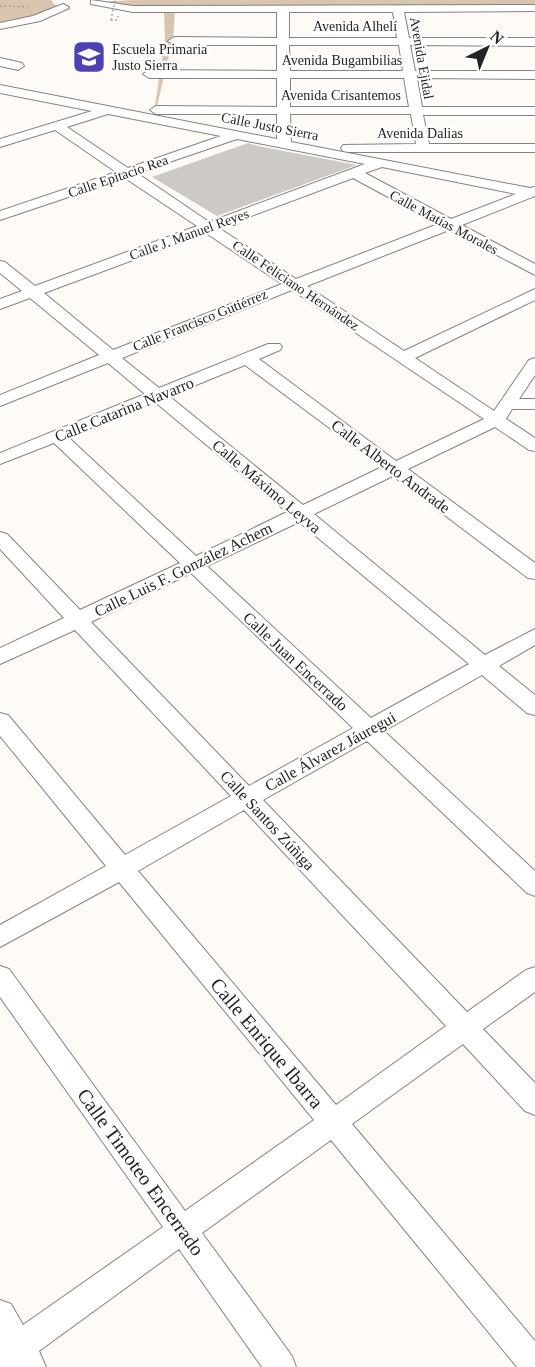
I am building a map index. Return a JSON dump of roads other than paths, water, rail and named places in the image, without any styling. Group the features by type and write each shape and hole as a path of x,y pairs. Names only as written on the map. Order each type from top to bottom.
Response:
{"street":[{"path":"48,0 63,7"},
{"path":"0,26 36,19 63,7 88,3 106,9 535,8"},
{"path":"283,9 284,144"},
{"name":"Avenida Ejidal","path":"398,9 423,148"},
{"name":"Avenida Alhelí","path":"174,40 535,42"},
{"path":"0,62 18,66"},
{"name":"Avenida Bugambilias","path":"149,74 535,75"},
{"name":"Calle Justo Sierra","path":"0,89 305,147 378,164 534,192"},
{"path":"0,143 108,110"},
{"name":"Avenida Crisantemos","path":"146,110 535,111"},
{"name":"Calle Feliciano Hernández","path":"57,126 535,447"},
{"name":"Calle Epitacio Rea","path":"0,216 237,135"},
{"name":"Avenida Dalias","path":"305,147 535,148"},
{"name":"Calle J. Manuel Reyes","path":"0,304 378,164"},
{"name":"Calle Matías Morales","path":"354,173 535,270"},
{"name":"Calle Francisco Gutiérrez","path":"0,401 278,289 296,285 534,192"},
{"name":"Calle Máximo Leyva","path":"0,265 535,707"},
{"path":"404,357 535,294"},
{"name":"Calle Catarina Navarro","path":"0,459 273,347"},
{"name":"Calle Alberto Andrade","path":"248,358 535,573"},
{"path":"496,420 535,363"},
{"path":"507,404 535,404"},
{"name":"Calle Luis F. González Achem","path":"0,657 393,467 496,420"},
{"name":"Calle Juan Encerrado","path":"57,436 535,886"},
{"name":"Calle Santos Zúñiga","path":"0,538 535,1102"},
{"name":"Calle Álvarez Jáuregui","path":"0,937 535,636"},
{"name":"Calle Enrique Ibarra","path":"0,721 535,1365"},
{"name":"Calle Timoteo Encerrado","path":"0,977 281,1367"},
{"path":"0,1315 16,1358 183,1230 535,978"}],"place":[{"name":"Escuela Primaria Justo Sierra","path":"89,57"}]}
